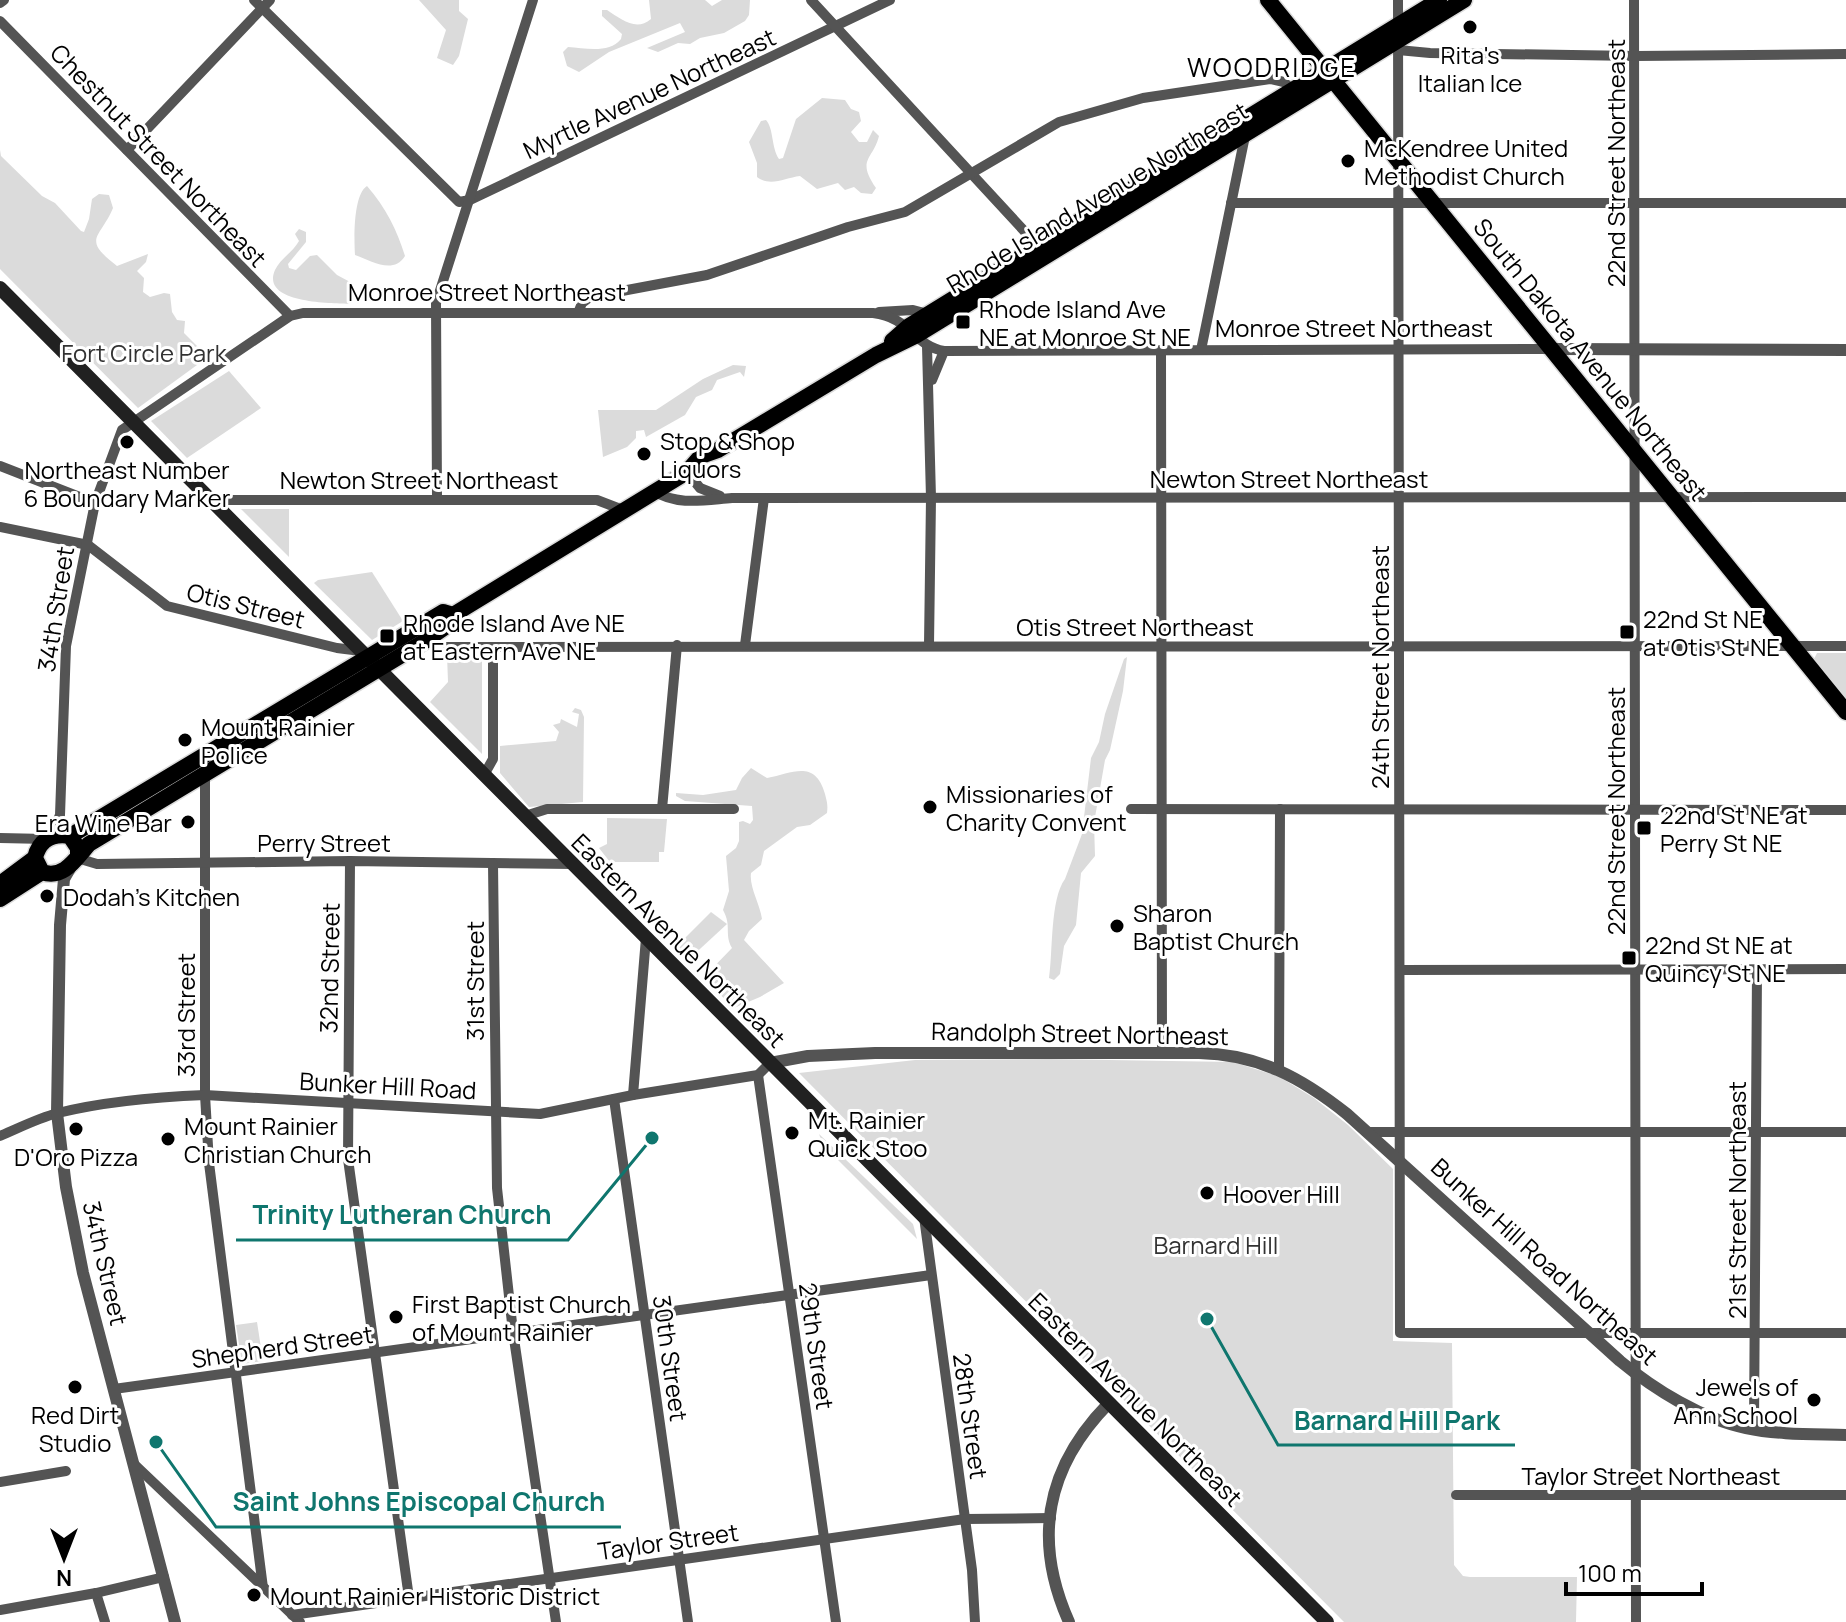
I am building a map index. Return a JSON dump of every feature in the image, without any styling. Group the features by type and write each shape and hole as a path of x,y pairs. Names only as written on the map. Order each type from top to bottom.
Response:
{"main road":[{"name":"South Dakota Avenue Northeast","path":"1268,0 1846,712"},
{"name":"Rhode Island Avenue Northeast","path":"1398,39 1439,0"},
{"name":"Rhode Island Avenue Northeast","path":"369,659 425,641 451,623 453,615 687,472 701,456 718,450 876,355 918,336 1042,251 1292,90 1329,75 1398,39 1464,0"},
{"name":"Rhode Island Avenue Northeast","path":"918,336 928,314 1245,136 1329,75"},
{"name":"Eastern Avenue Northeast","path":"0,288 1327,1622"},
{"name":"Rhode Island Avenue Northeast","path":"369,659 443,612 453,615"},
{"path":"0,884 40,865 60,872 76,860 89,844 205,776 369,659"},
{"path":"0,898 40,865 58,837 369,659"},
{"path":"58,837 78,848 76,860"}],"street":[{"path":"437,498 436,303 533,0"},
{"path":"811,0 1042,251"},
{"name":"Myrtle Avenue Northeast","path":"468,202 890,0"},
{"name":"24th Street Northeast","path":"1398,0 1400,1333 1588,1333"},
{"name":"22nd Street Northeast","path":"1634,0 1636,1622"},
{"path":"127,150 262,2 456,201 468,202"},
{"name":"Chestnut Street Northeast","path":"0,21 290,316"},
{"path":"1398,39 1430,53 1636,56 1846,54"},
{"path":"578,313 582,303 590,297 707,275 848,227 905,212 1059,122 1121,104 1270,79 1284,82 1292,90"},
{"path":"1201,350 1245,136"},
{"path":"1231,203 1846,203"},
{"name":"Monroe Street Northeast","path":"290,316 303,313 873,313 913,310 928,314"},
{"name":"Monroe Street Northeast","path":"873,313 891,317 944,351 1846,350"},
{"path":"134,422 290,316"},
{"path":"918,336 930,385 929,645"},
{"path":"1161,350 1162,1053"},
{"path":"930,385 944,351"},
{"name":"34th Street","path":"58,837 66,646 95,503 122,430 134,422"},
{"path":"0,466 95,503"},
{"name":"Newton Street Northeast","path":"687,472 700,488 711,494 732,498"},
{"name":"Newton Street Northeast","path":"654,491 668,500 1846,497"},
{"path":"745,645 764,498"},
{"name":"Newton Street Northeast","path":"211,500 597,500 623,510"},
{"name":"Otis Street","path":"0,527 88,545 167,606 369,659"},
{"name":"Otis Street Northeast","path":"425,641 444,647 1846,646"},
{"path":"662,809 677,645"},
{"path":"484,775 493,759 493,647"},
{"name":"33rd Street","path":"205,776 205,1095 212,1195 263,1588"},
{"path":"525,816 547,809 734,809"},
{"path":"1131,809 1846,810"},
{"path":"1279,1069 1280,809"},
{"name":"34th Street","path":"58,837 60,815"},
{"path":"5,838 58,837"},
{"path":"5,838 21,842 40,865"},
{"name":"34th Street","path":"76,860 64,879 61,906 57,1113 66,1187 83,1273 175,1622"},
{"name":"Perry Street","path":"76,860 97,864 350,861 572,864"},
{"name":"32nd Street","path":"350,861 348,1159 409,1598"},
{"name":"31st Street","path":"493,864 497,1188 513,1332 556,1622"},
{"name":"34th Street","path":"40,865 57,892 61,906"},
{"path":"633,1095 646,938"},
{"path":"1400,970 1846,969"},
{"name":"21st Street Northeast","path":"1754,1429 1757,970"},
{"name":"Randolph Street Northeast","path":"770,1063 808,1056 875,1053 1222,1054 1251,1059 1279,1069 1317,1091 1400,1161"},
{"path":"758,1075 770,1063"},
{"name":"Bunker Hill Road","path":"0,1136 57,1113 133,1099 205,1095 540,1114 758,1075"},
{"name":"29th Street","path":"758,1075 836,1622"},
{"name":"30th Street","path":"614,1099 688,1622"},
{"path":"1366,1132 1846,1132"},
{"name":"Bunker Hill Road Northeast","path":"1400,1161 1588,1333 1651,1384 1711,1416 1754,1429 1846,1435"},
{"name":"28th Street","path":"924,1217 965,1519 975,1622"},
{"name":"Shepherd Street","path":"114,1389 931,1275"},
{"path":"1588,1333 1846,1333"},
{"path":"1069,1622 1054,1579 1050,1554 1053,1490 1076,1441 1109,1403"},
{"path":"133,1463 296,1618"},
{"path":"0,1482 66,1471"},
{"name":"Taylor Street Northeast","path":"1456,1495 1846,1495"},
{"name":"Taylor Street","path":"296,1618 409,1598 965,1519 1051,1518"},
{"path":"3,1612 164,1577"},
{"path":"96,1593 105,1622"}],"green space":[{"path":"419,0 459,0 459,11 468,19 459,56 453,65 437,58 446,30"},
{"path":"649,0 705,0 712,6 722,0 750,0 749,15 745,21 724,33 700,38 690,44 678,43 658,52 647,48 685,32 680,23 609,52 579,72 567,66 563,52 568,47 610,47 621,39 622,34 602,16 602,10 629,23 645,23 651,19"},
{"path":"822,98 845,100 851,109 859,112 861,121 851,132 859,142 867,142 873,130 879,136 867,165 876,188 872,194 861,193 854,187 845,190 838,183 817,189 800,176 772,182 757,177 757,163 749,142 761,121 766,120 769,124 776,154 779,159 783,158 796,119"},
{"name":"Fort Circle Park","path":"0,150 1,156 42,196 55,203 81,231 84,232 89,219 92,199 99,194 109,195 113,208 97,238 99,249 117,266 148,254 146,262 137,271 144,278 143,292 150,297 170,294 172,312 177,320 185,321 184,333 208,357 138,408 0,269"},
{"path":"367,186 385,211 402,246 405,256 395,265 382,265 355,255 357,208 362,191"},
{"path":"299,229 306,232 306,242 288,264 289,268 296,270 310,256 317,255 337,275 352,283 350,304 315,302 278,290 273,281 275,270 299,241 295,234"},
{"path":"733,365 746,366 744,377 740,372 717,380 712,390 696,397 685,415 646,437 644,430 636,431 636,438 627,447 603,457 598,410 656,410 703,379"},
{"name":"Fort Circle Park","path":"229,371 261,408 187,458 151,421"},
{"path":"241,509 289,509 289,557"},
{"path":"372,572 403,621 372,640 314,583"},
{"path":"1817,653 1846,653 1846,698 1814,659"},
{"path":"482,654 482,754 430,702 448,682 447,655"},
{"path":"1127,657 1123,691 1105,760 1094,823 1095,856 1081,873 1076,925 1064,946 1060,974 1054,980 1049,978 1057,899 1082,834 1091,758"},
{"path":"575,708 581,710 584,717 583,802 529,807 500,773 500,746 556,741 559,732 553,725 560,723 561,719 577,727 579,714 572,712"},
{"path":"751,768 767,778 809,772 821,783 827,813 810,825 797,827 764,851 761,865 751,873 762,919 744,940 784,983 734,1008 703,978 732,948 723,910 729,891 726,856 739,841 739,822 750,824 753,820 752,806 685,801 676,793 703,795 736,790"},
{"path":"607,818 667,819 664,852 659,852 659,862 610,862 599,848 607,844"},
{"path":"711,912 727,924 688,960 675,948"},
{"name":"Barnard Hill","path":"915,1060 1233,1062 1278,1076 1314,1098 1348,1125 1393,1169 1393,1341 1452,1343 1454,1565 1463,1576 1470,1577 1577,1577 1576,1622 1344,1622 799,1073"},
{"path":"819,1134 913,1224 917,1239 823,1145"},
{"path":"257,1322 263,1361 242,1364 236,1325"}],"place":[{"name":"Rita's Italian Ice","path":"1470,27"},
{"name":"McKendree United Methodist Church","path":"1348,161"},
{"name":"Rhode Island Ave NE at Monroe St NE","path":"963,322"},
{"name":"Northeast Number 6 Boundary Marker","path":"127,442"},
{"name":"Stop & Shop Liquors","path":"644,454"},
{"name":"22nd St NE at Otis St NE","path":"1627,632"},
{"name":"Rhode Island Ave NE at Eastern Ave NE","path":"387,636"},
{"name":"Mount Rainier Police","path":"185,740"},
{"name":"Missionaries of Charity Convent","path":"930,807"},
{"name":"Era Wine Bar","path":"188,822"},
{"name":"22nd St NE at Perry St NE","path":"1644,828"},
{"name":"Dodah's Kitchen","path":"47,896"},
{"name":"Sharon Baptist Church","path":"1117,926"},
{"name":"22nd St NE at Quincy St NE","path":"1629,958"},
{"name":"D'Oro Pizza","path":"76,1129"},
{"name":"Mt. Rainier Quick Stoo","path":"792,1133"},
{"name":"Trinity Lutheran Church","path":"652,1138"},
{"name":"Mount Rainier Christian Church","path":"168,1139"},
{"name":"Hoover Hill","path":"1207,1193"},
{"name":"First Baptist Church of Mount Rainier","path":"396,1317"},
{"name":"Barnard Hill Park","path":"1207,1319"},
{"name":"Red Dirt Studio","path":"75,1387"},
{"name":"Jewels of Ann School","path":"1814,1400"},
{"name":"Saint Johns Episcopal Church","path":"156,1442"},
{"name":"Mount Rainier Historic District","path":"254,1595"}],"district":[{"name":"WOODRIDGE","path":"1272,67"}]}
